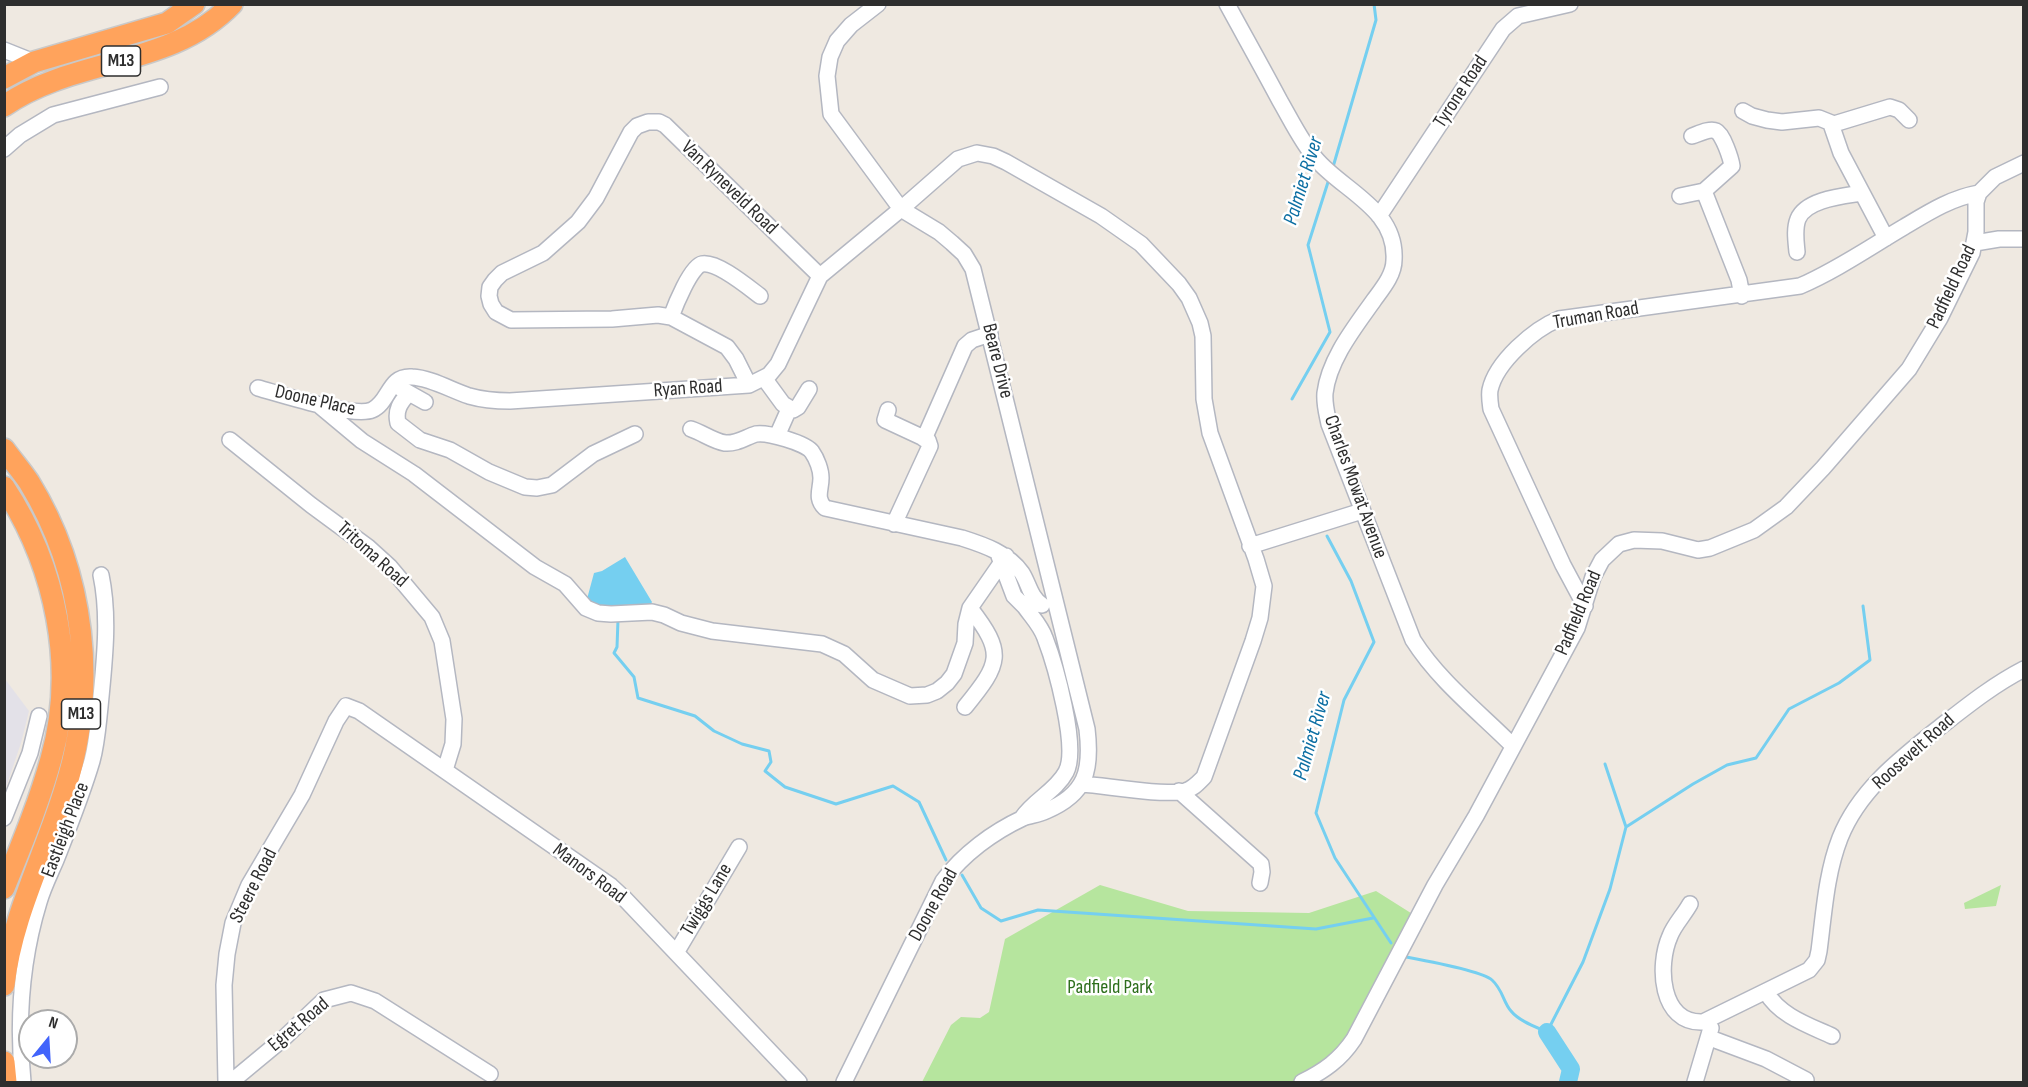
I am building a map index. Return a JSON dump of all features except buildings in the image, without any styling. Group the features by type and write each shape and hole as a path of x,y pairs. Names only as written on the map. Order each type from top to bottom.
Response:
{"highway":[{"name":"M13","path":"4,78 34,62 167,23 194,4"},
{"name":"M13","path":"4,106 43,85 72,74 150,53 178,42 195,34 232,4"},
{"name":"M13","path":"4,449 28,482 58,540 77,603 83,690 74,759 65,791 18,914 4,985"},
{"name":"M13","path":"4,487 25,520 47,575 59,631 62,680 57,731 51,759 4,888"},
{"path":"4,1062 6,1083"}],"street":[{"path":"878,4 851,25 837,41 830,57 827,76 829,103 831,114 841,130 901,209 958,159 976,153 985,153 1006,162 1122,229 1148,250 1179,284 1189,298 1200,323 1203,336 1204,399 1210,433 1264,586 1260,618 1209,767 1197,785 1187,790 1168,792 1082,784"},
{"name":"Charles Mowat Avenue","path":"1227,4 1316,159 1353,189 1379,216 1390,237 1394,251 1393,268 1336,360 1326,392 1325,408 1329,424 1406,625 1424,657 1447,683 1514,746"},
{"name":"Tyrone Road","path":"1379,216 1503,29 1518,10 1570,4"},
{"path":"4,50 34,62"},
{"path":"4,149 20,135 53,115 160,87"},
{"path":"1743,111 1759,118 1782,122 1819,118 1831,124 1838,124 1885,108 1899,110 1909,120"},
{"name":"Van Ryneveld Road","path":"671,317 658,315 612,319 511,320 496,312 489,296 490,287 502,273 543,253 578,222 601,189 632,132 637,126 648,122 659,122 665,125 820,276"},
{"path":"1831,124 1841,153 1886,238"},
{"path":"1680,196 1704,191 1729,171 1732,163 1726,145 1718,132 1713,130 1692,136"},
{"path":"1979,192 1995,177 2024,163"},
{"path":"1704,191 1739,280 1742,296"},
{"name":"Truman Road","path":"1585,606 1563,565 1491,409 1490,391 1496,375 1535,331 1559,319 1742,296 1800,286 1952,200 1979,192"},
{"name":"Padfield Road","path":"1302,1083 1333,1064 1350,1045 1577,628 1595,572 1605,556 1619,544 1642,539 1662,541 1698,550 1710,548 1767,523 1786,507 1854,434 1909,369 1926,343 1957,285 1975,243 1979,192"},
{"path":"1797,252 1795,230 1799,216 1804,210 1834,197 1862,193"},
{"name":"Ryan Road","path":"393,382 400,378 414,376 483,400 510,401 749,385 764,378 778,364 820,276 901,209"},
{"name":"Beare Drive","path":"901,209 939,232 964,254 973,269 990,334 1049,602 1087,729 1089,756 1082,784"},
{"path":"1975,243 1999,239 2024,239"},
{"path":"749,385 727,347 671,317 688,279 697,266 702,264 717,267 760,296"},
{"path":"924,439 965,346 972,340 990,334"},
{"path":"764,378 789,409 798,407 808,389"},
{"path":"393,382 425,402"},
{"name":"Doone Place","path":"258,388 317,404 365,412 376,407 393,382"},
{"path":"409,393 396,413 398,423 408,432 420,440 450,450 489,472 525,487 537,488 552,485 593,454 634,434"},
{"path":"317,404 362,441 414,474 535,567 565,584 586,608 598,613 652,612 712,631 822,644 844,654 873,680 896,691 919,696 937,691 954,674 963,650 970,608 1001,557"},
{"path":"777,436 789,409"},
{"path":"888,410 885,419 887,422 929,443 929,449 894,524"},
{"path":"691,429 727,443 734,443 759,434 777,436 807,447 813,453 821,476 819,500 825,508 980,544 1019,569 1035,599 1049,602"},
{"name":"Tritoma Road","path":"230,440 368,547 390,567 432,617 442,641 454,719 453,744 445,770"},
{"path":"1250,546 1362,511"},
{"path":"1001,557 1014,596 1025,607 1045,637 1068,727 1070,760 1062,778 1030,807 1022,818"},
{"name":"Eastleigh Place","path":"23,1083 20,1051 21,995 33,925 39,900 92,761 97,738 103,682 105,624 105,595 101,575"},
{"path":"1025,607 1049,602"},
{"path":"965,707 983,686 995,655 987,630 970,608"},
{"name":"Roosevelt Road","path":"1766,992 1813,966 1819,951 1832,864 1840,839 1857,807 1890,768 1912,749 2004,679 2024,669"},
{"name":"Manors Road","path":"346,706 359,711 611,886 799,1083"},
{"name":"Steere Road","path":"226,1083 224,985 233,923 249,885 302,795 336,721 343,707 346,706"},
{"path":"4,818 30,753 39,716"},
{"name":"Doone Road","path":"844,1083 943,881 964,856 1022,818 1056,807 1070,798 1082,784"},
{"path":"1179,791 1261,864 1260,883"},
{"name":"Twiggs Lane","path":"676,953 739,847"},
{"path":"1690,904 1672,931 1663,971 1664,986 1673,1008 1683,1017 1696,1023 1710,1019 1766,992 1772,1003 1781,1010 1832,1036"},
{"name":"Egret Road","path":"231,1083 324,1000 351,993 361,995 406,1021 490,1074"},
{"path":"1695,1083 1710,1038 1710,1019"},
{"path":"1710,1038 1766,1059 1806,1080"}],"shaded area":[{"path":"5,679 29,711 5,790"}],"green space":[{"name":"Padfield Park","path":"1100,885 1188,911 1309,913 1376,891 1414,915 1350,1036 1329,1060 1295,1082 922,1082 951,1025 961,1017 980,1018 989,1012 1005,939"},
{"path":"2001,885 1996,906 1965,909 1964,903"}],"water":[{"path":"625,557 652,602 648,609 596,606 587,599 594,573 602,571"}],"waterway":[{"name":"Palmiet River","path":"1333,167 1376,20 1374,4"},
{"name":"Palmiet River","path":"1292,399 1330,332 1308,245 1329,179"},
{"name":"Palmiet River","path":"1327,536 1351,581 1374,642 1344,700 1316,813 1335,858 1391,943"},
{"path":"1406,957 1451,966 1492,980 1514,1015 1547,1032 1583,962 1610,889 1626,827 1727,765 1756,758 1789,709 1839,683 1870,660 1863,606"},
{"path":"618,620 617,647 614,653 634,677 638,698 695,716 714,731 742,744 769,751 771,762 765,771 785,787 836,804 893,786 919,802 946,860"},
{"path":"1605,764 1626,827"},
{"path":"962,875 981,908 1001,921 1038,910 1316,929 1373,918"},
{"name":"Palmiet River","path":"1547,1032 1571,1069 1568,1082"}]}
